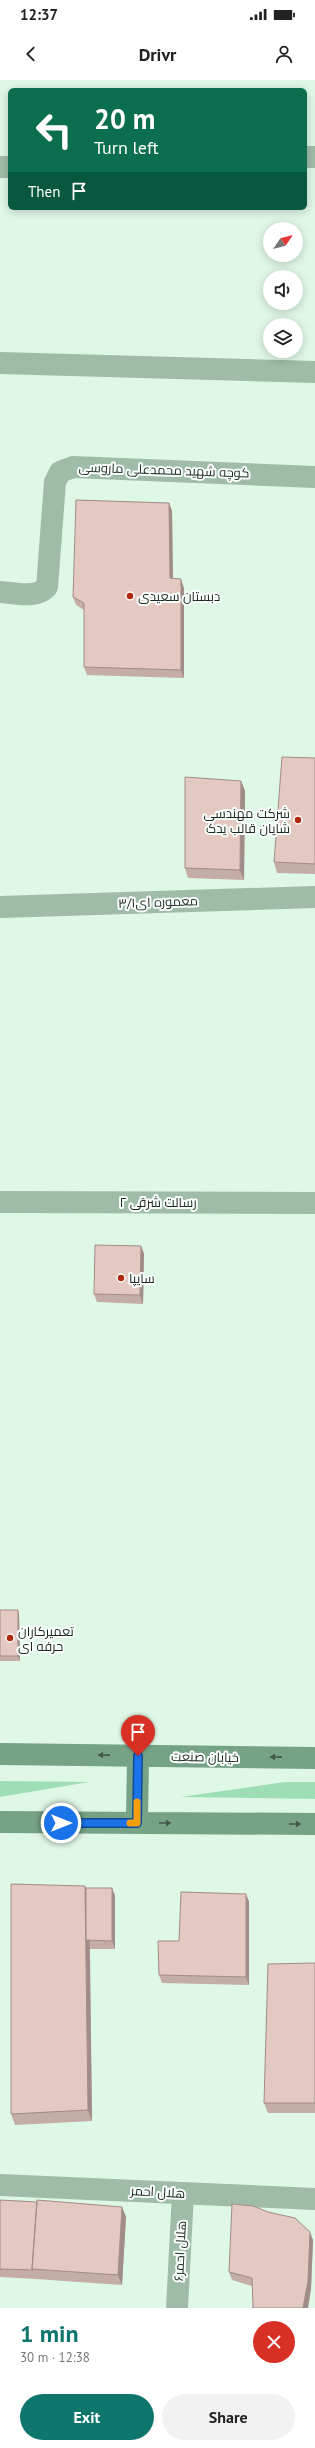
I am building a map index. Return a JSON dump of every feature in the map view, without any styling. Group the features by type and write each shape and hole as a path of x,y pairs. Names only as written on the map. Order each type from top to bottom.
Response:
{"main road":[{"name":"خیابان صنعت","path":"0,1754 315,1758"},
{"path":"137,1823 138,1756"},
{"path":"0,1822 315,1824"}],"street":[{"path":"0,363 315,372"},
{"name":"کوچه شهید محمدعلی ماروسی","path":"0,592 36,594 42,592 46,587 55,482 60,472 73,467 315,477"},
{"name":"معموره ای۳/۱","path":"0,907 315,897"},
{"name":"رسالت شرقی ۲","path":"0,1202 315,1203"},
{"name":"هلال احمر","path":"0,2185 315,2199"},
{"name":"هلال احمر۶","path":"177,2308 183,2193"}],"green space":[{"path":"0,1781 89,1782 0,1797"},
{"path":"285,1782 315,1782 315,1799 181,1797"}],"building":[{"name":"دبستان سعیدی","path":"76,500 169,503 170,578 181,579 181,670 84,667 84,603 73,597"},
{"name":"شرکت مهندسی شایان قالب یدک","path":"282,757 315,758 315,864 274,862"},
{"path":"185,777 241,781 240,870 185,868"},
{"name":"سایپا","path":"95,1245 141,1246 140,1295 94,1294"},
{"name":"تعمیرکاران حرفه ای","path":"0,1610 18,1610 18,1656 0,1656"},
{"path":"11,1884 85,1886 88,2110 11,2114"},
{"path":"86,1888 112,1888 112,1941 86,1940"},
{"path":"181,1892 246,1894 246,1977 159,1975 158,1941 179,1941"},
{"path":"315,1963 315,2103 264,2103 268,1964"},
{"path":"0,2200 37,2202 33,2270 0,2269"},
{"path":"37,2200 122,2207 118,2275 32,2269"},
{"path":"232,2204 253,2206 268,2212 295,2218 310,2232 308,2281 303,2308 252,2308 252,2278 229,2272"}],"slow traffic":[{"path":"130,1823 137,1823 137,1802"}],"place":[{"name":"دبستان سعیدی","path":"130,596"},
{"name":"شرکت مهندسی شایان قالب یدک","path":"298,820"},
{"name":"سایپا","path":"121,1278"},
{"name":"تعمیرکاران حرفه ای","path":"10,1638"}],"route":[{"path":"61,1823 137,1823 138,1756"}]}
